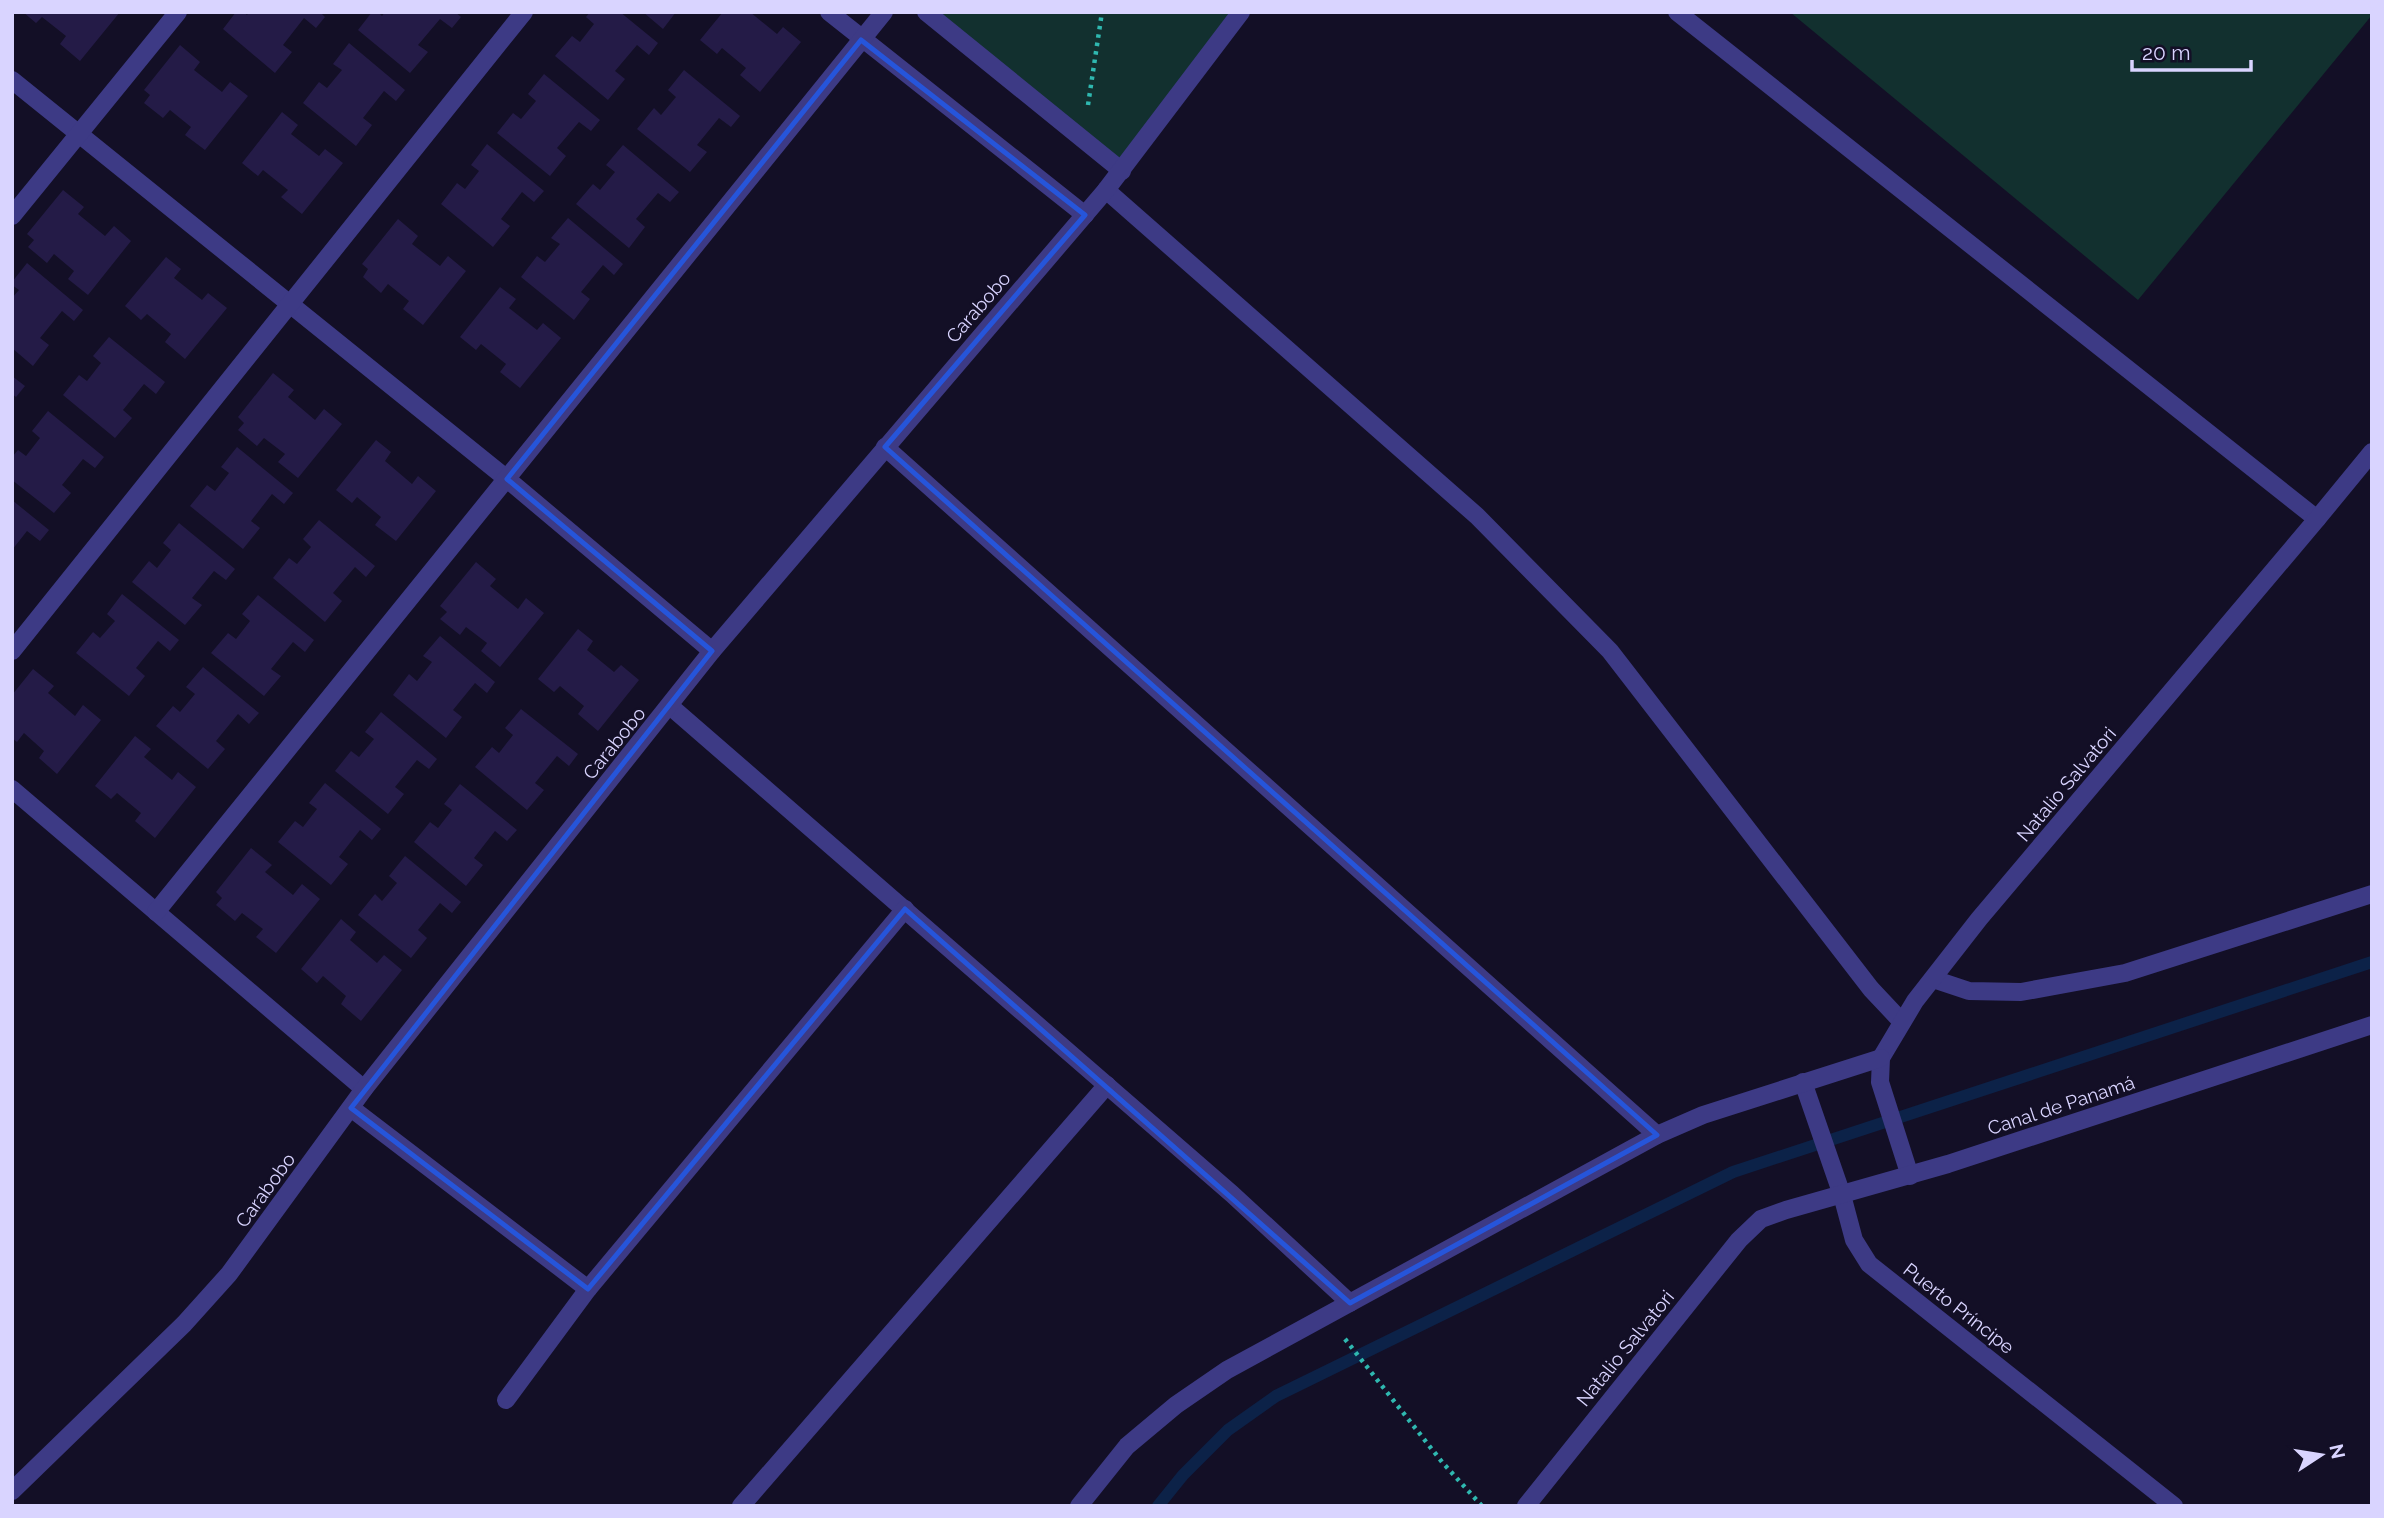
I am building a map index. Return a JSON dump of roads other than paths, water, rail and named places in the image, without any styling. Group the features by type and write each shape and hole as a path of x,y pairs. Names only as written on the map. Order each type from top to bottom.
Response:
{"street":[{"path":"12,216 178,12"},
{"path":"12,651 524,12"},
{"path":"829,12 1085,215"},
{"path":"156,912 884,12"},
{"path":"926,12 1122,171"},
{"name":"Carabobo","path":"12,1491 184,1324 229,1274 364,1089 712,651 1122,171 1241,12"},
{"path":"1677,12 2318,519"},
{"path":"12,80 508,478 712,651"},
{"path":"1106,190 1477,516 1610,651 1871,989 1902,1022"},
{"path":"884,447 1657,1135"},
{"name":"Natalio Salvatori","path":"1881,1058 1902,1022 1979,919 2372,452"},
{"path":"670,706 1232,1194 1350,1303"},
{"path":"12,789 364,1089"},
{"path":"1933,979 1969,991 2021,992 2125,973 2372,894"},
{"path":"506,1399 588,1289 905,909"},
{"name":"Canal de Panamá","path":"1761,1219 1910,1175 2372,1025"},
{"path":"1079,1506 1127,1446 1176,1405 1227,1370 1657,1135 1703,1115 1881,1058 1880,1082 1910,1175"},
{"name":"Puerto Príncipe","path":"1803,1083 1842,1195 1854,1240 1869,1264 2174,1506"},
{"path":"741,1506 1107,1085"},
{"path":"351,1108 588,1289"},
{"name":"Natalio Salvatori","path":"1526,1506 1739,1240 1761,1219"}],"waterway":[{"path":"1158,1506 1183,1475 1228,1430 1276,1396 1733,1172 2372,962"}]}
